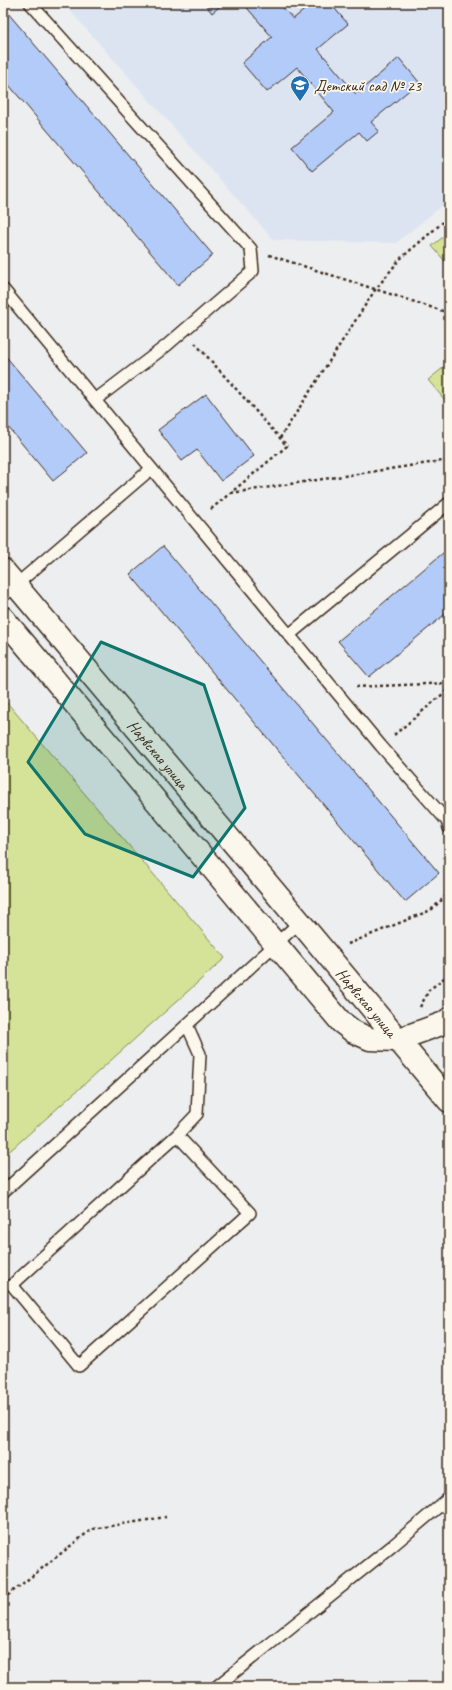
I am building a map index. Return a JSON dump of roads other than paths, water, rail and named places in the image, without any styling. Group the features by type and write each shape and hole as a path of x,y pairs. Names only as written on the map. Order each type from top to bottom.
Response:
{"street":[{"name":"Нарвская улица","path":"7,584 300,922 397,1040"},
{"name":"Нарвская улица","path":"3,618 341,1022 354,1032 370,1039 397,1040"},
{"path":"449,1019 444,1023 397,1040 449,1101"}],"lane":[{"path":"30,3 251,249 253,271 184,330 95,400"},
{"path":"3,289 381,746 448,823"},
{"path":"7,584 151,469"},
{"path":"289,635 449,503"},
{"path":"3,1192 300,922"},
{"path":"177,1135 250,1213 79,1366 12,1285 177,1135 197,1114 200,1054 187,1025"},
{"path":"216,1687 391,1547 449,1498"}],"place":[{"name":"Детский сад № 23","path":"300,102"}]}
